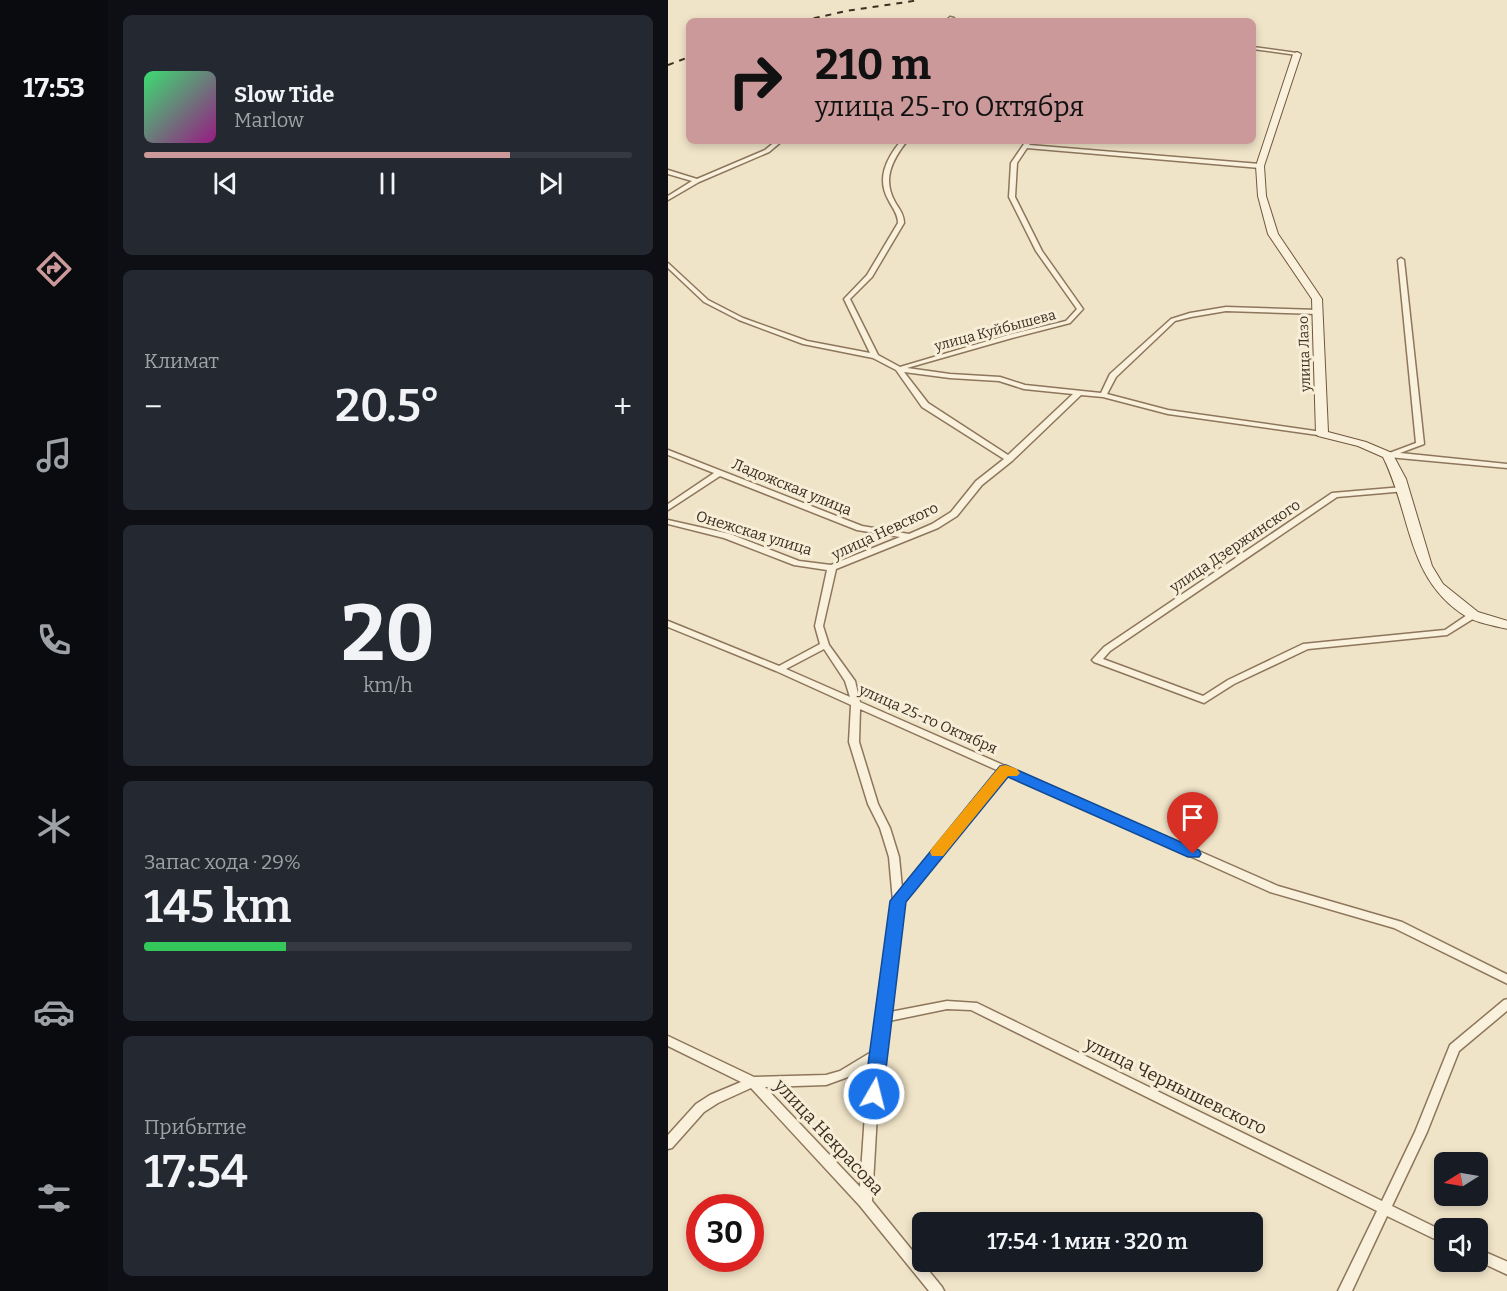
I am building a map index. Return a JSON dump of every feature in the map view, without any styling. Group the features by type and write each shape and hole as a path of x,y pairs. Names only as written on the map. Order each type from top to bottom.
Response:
{"street":[{"name":"улица Лазо","path":"1256,48 1297,54 1260,166 1262,196 1272,234 1317,299 1322,434"},
{"path":"668,198 697,181 767,151 775,144"},
{"path":"875,356 847,299 870,276 901,223 900,215 889,198 885,176 889,158 901,144"},
{"path":"1027,144 1260,166"},
{"name":"улица Куйбышева","path":"898,369 1010,336 1068,322 1076,316 1080,309 1039,251 1012,197 1014,162 1027,144"},
{"path":"668,172 697,181"},
{"path":"1388,455 1420,444 1401,260"},
{"path":"668,265 706,301 741,320 805,343 875,356 898,369 950,376 1000,379 1024,387 1103,394 1168,411 1322,434 1362,444 1388,455 1508,466"},
{"path":"1103,394 1113,376 1174,320 1190,315 1238,308 1318,312"},
{"path":"898,369 925,405 1008,459"},
{"name":"улица Невского","path":"856,703 850,681 825,645 819,626 832,568 935,526 954,514 979,483 1079,393"},
{"name":"Ладожская улица","path":"668,452 860,528 909,536"},
{"path":"1388,455 1403,489 1426,566 1438,586 1473,615 1508,625"},
{"path":"668,508 719,473"},
{"name":"улица Дзержинского","path":"1403,489 1334,495 1107,649 1097,660 1204,700 1231,682 1306,645 1447,632 1473,615"},
{"name":"Онежская улица","path":"668,522 727,536 797,563 832,568"},
{"name":"улица 25-го Октября","path":"668,624 779,669 1274,889 1398,925 1508,980"},
{"path":"779,669 825,645"},
{"path":"856,703 854,742 872,804 884,828 894,857 898,901 871,1114 865,1202"},
{"path":"898,901 1006,770"},
{"path":"1345,1291 1421,1132 1454,1048 1508,1003"},
{"name":"улица Чернышевского","path":"883,1018 947,1005 973,1006 1434,1233"},
{"name":"улица Некрасова","path":"668,1041 753,1082 865,1202 937,1291"},
{"path":"668,1144 700,1108 714,1099 753,1082 826,1080 844,1074 879,1053"},
{"path":"1488,1260 1508,1269"}],"railway":[{"path":"815,18 920,0"},
{"path":"668,65 686,58"}],"slow traffic":[{"path":"938,852 1006,770 1012,773"}],"route":[{"path":"874,1094 898,901 1006,770 1193,854"}]}
